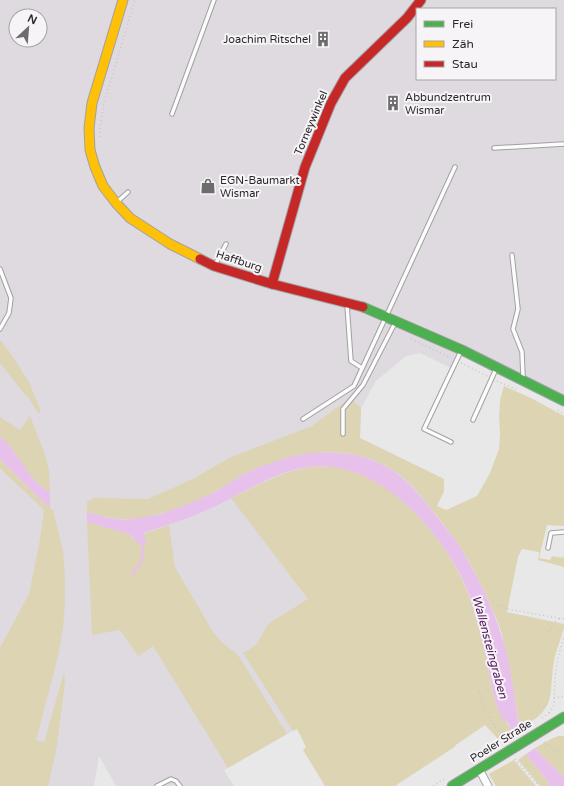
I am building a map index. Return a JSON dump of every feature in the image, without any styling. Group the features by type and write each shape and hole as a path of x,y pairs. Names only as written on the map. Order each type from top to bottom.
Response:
{"street":[{"name":"Haffburg","path":"123,0 92,103 89,128 90,150 103,186 130,218 170,244 214,266 272,284 363,307 387,316 462,350 564,401"},
{"name":"Torneywinkel","path":"272,284 305,167 331,103 345,78 406,18 421,0"},
{"name":"Poeler Straße","path":"452,786 564,717"},
{"path":"479,769 488,786"}],"lane":[{"path":"172,114 214,0"},
{"path":"494,148 564,144"},
{"path":"303,419 354,386 455,167"},
{"path":"116,203 128,192"},
{"path":"214,266 226,244"},
{"path":"512,255 518,309 513,329 522,352 524,382"},
{"path":"0,269 11,298 9,313 0,329"},
{"path":"347,303 351,361 362,368"},
{"path":"343,434 343,409 363,385 396,320"},
{"path":"451,442 424,429 462,350"},
{"path":"473,420 497,368"},
{"path":"548,548 551,533 564,532"},
{"path":"157,786 171,778 180,786"}],"path":[{"path":"100,143 100,127 104,103 135,0"},
{"path":"410,339 504,385 522,391"},
{"path":"554,408 564,414"},
{"path":"493,603 508,609 564,619"},
{"path":"549,632 555,622 560,618"},
{"path":"554,722 549,713 554,705 557,664 564,635"},
{"path":"479,691 486,712 505,742"},
{"path":"554,698 564,696"},
{"path":"543,740 564,757"},
{"path":"514,758 539,786"}],"shaded area":[{"path":"0,0 564,0 564,401 462,350 453,369 420,353 406,356 376,381 361,408 360,438 444,479 444,491 326,713 224,770 234,786 116,786 99,756 94,786 0,786"},
{"path":"0,340 29,382 41,412 38,413 28,397 0,363"},
{"path":"504,386 533,399 564,416 564,526 547,525 539,558 550,560 552,556 563,558 564,555 564,567 538,560 539,552 522,549 518,557 507,612 564,624 554,661 549,700 541,714 521,728 502,634 493,610 474,571 456,542 419,494 408,482 390,468 370,459 349,454 328,452 307,454 264,466 241,476 197,501 159,514 134,519 123,519 110,518 87,512 87,502 94,498 148,499 193,479 229,458 312,426 350,398 361,408 360,438 444,479 444,491 437,506 446,510 477,496 490,473 499,449 500,400"},
{"path":"30,416 46,457 49,471 50,492 36,482 12,450 0,437 0,417 20,430"},
{"path":"0,459 46,505 50,506 51,510 53,510 63,550 65,602 63,628 58,657 36,740 44,742 64,673 65,681 57,746 48,786 0,786 0,648 29,594 39,545 44,510 0,468"},
{"path":"309,467 346,469 365,476 384,487 403,501 420,518 449,555 460,574 473,606 495,700 511,729 507,737 500,741 485,725 395,786 325,786 303,750 306,747 297,729 293,731 243,653 256,645 268,624 308,599 231,498 289,472"},
{"path":"87,522 126,533 137,541 144,537 144,534 169,525 175,567 213,632 223,643 238,655 287,734 228,768 153,646 138,656 120,630 92,635"},
{"path":"558,736 564,736 564,777 535,748"},
{"path":"526,754 550,784 549,786 540,786 518,760"},
{"path":"514,760 536,786 496,786 489,774"}],"water":[{"path":"0,437 36,481 50,492 50,506 46,505 0,459"},
{"name":"Wallensteingraben","path":"313,453 338,453 354,455 371,459 388,468 412,487 453,537 477,576 504,642 512,678 517,714 521,728 507,737 511,729 507,721 505,722 501,716 498,709 471,600 461,576 454,564 440,542 414,512 389,491 361,475 346,470 314,466 286,472 264,481 201,513 144,533 146,544 139,545 134,538 126,533 87,522 87,512 108,518 124,520 158,515 189,504 217,491 242,475 262,466 293,456"},
{"path":"535,748 564,777 564,786 548,786 550,784 526,754"}],"waterway":[{"path":"132,574 138,567 141,560 143,544"}],"traffic: fast":[{"path":"363,307 462,350 564,401"},
{"path":"452,786 564,717"}],"traffic: slow":[{"path":"123,0 92,103 89,128 90,150 95,167 103,186 130,218 170,244 200,259"}],"traffic: jam":[{"path":"272,284 305,167 331,103 345,78 407,18 421,0"},
{"path":"200,259 214,266 272,284 363,307"}],"place":[{"name":"Joachim Ritschel","path":"323,39"},
{"name":"Abbundzentrum Wismar","path":"393,103"},
{"name":"EGN-Baumarkt Wismar","path":"208,186"}]}
